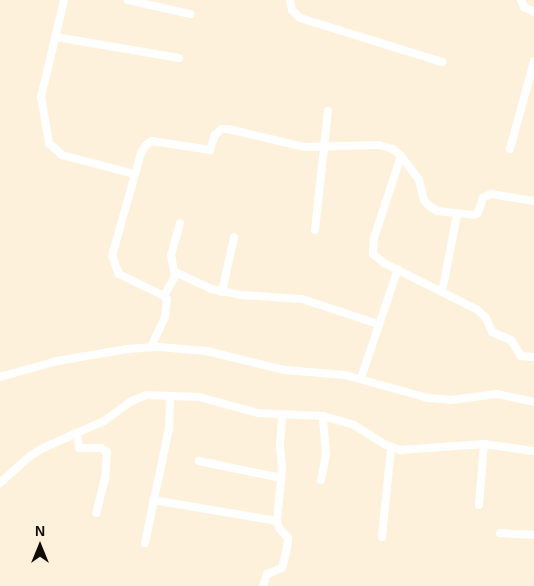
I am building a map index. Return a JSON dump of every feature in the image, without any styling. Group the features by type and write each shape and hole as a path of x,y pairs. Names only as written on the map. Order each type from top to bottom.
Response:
{"street":[{"path":"64,0 41,96 49,143 62,155 134,174"},
{"path":"128,0 190,14"},
{"path":"290,0 292,10 300,18 442,62"},
{"path":"520,0 524,7 534,12"},
{"path":"56,37 179,58"},
{"path":"510,149 534,61"},
{"path":"315,230 328,111"},
{"path":"164,296 119,274 113,261 115,242 134,174 141,153 146,145 152,141 210,150 214,135 222,129 261,135 297,146 323,148 379,145 393,150 401,156 418,180 428,205 437,211 457,215 474,215 478,213 483,198 490,194 534,201"},
{"path":"401,156 373,250 376,259 483,314 492,332 511,340 521,356 534,357"},
{"path":"442,292 457,215"},
{"path":"150,347 167,311 164,296 174,280 175,272 171,264 171,255 180,223"},
{"path":"222,292 234,237"},
{"path":"361,378 398,269"},
{"path":"175,272 198,284 222,292 302,299 378,324"},
{"path":"0,377 57,361 150,347 207,352 284,370 330,372 361,378 434,399 451,400 497,394 534,402"},
{"path":"145,543 169,428 170,396"},
{"path":"0,483 30,456 104,421 140,397 170,396 214,400 258,413 324,416 354,425 391,448 412,451 442,446 484,444 534,451"},
{"path":"263,586 267,574 282,568 288,538 279,528 277,521 283,461 280,439 282,414"},
{"path":"321,480 326,454 324,416"},
{"path":"77,433 79,448 102,448 107,452 104,485 96,513"},
{"path":"479,505 484,444"},
{"path":"382,536 391,448"},
{"path":"198,461 281,478"},
{"path":"153,500 277,521"},
{"path":"500,533 534,536"}]}
